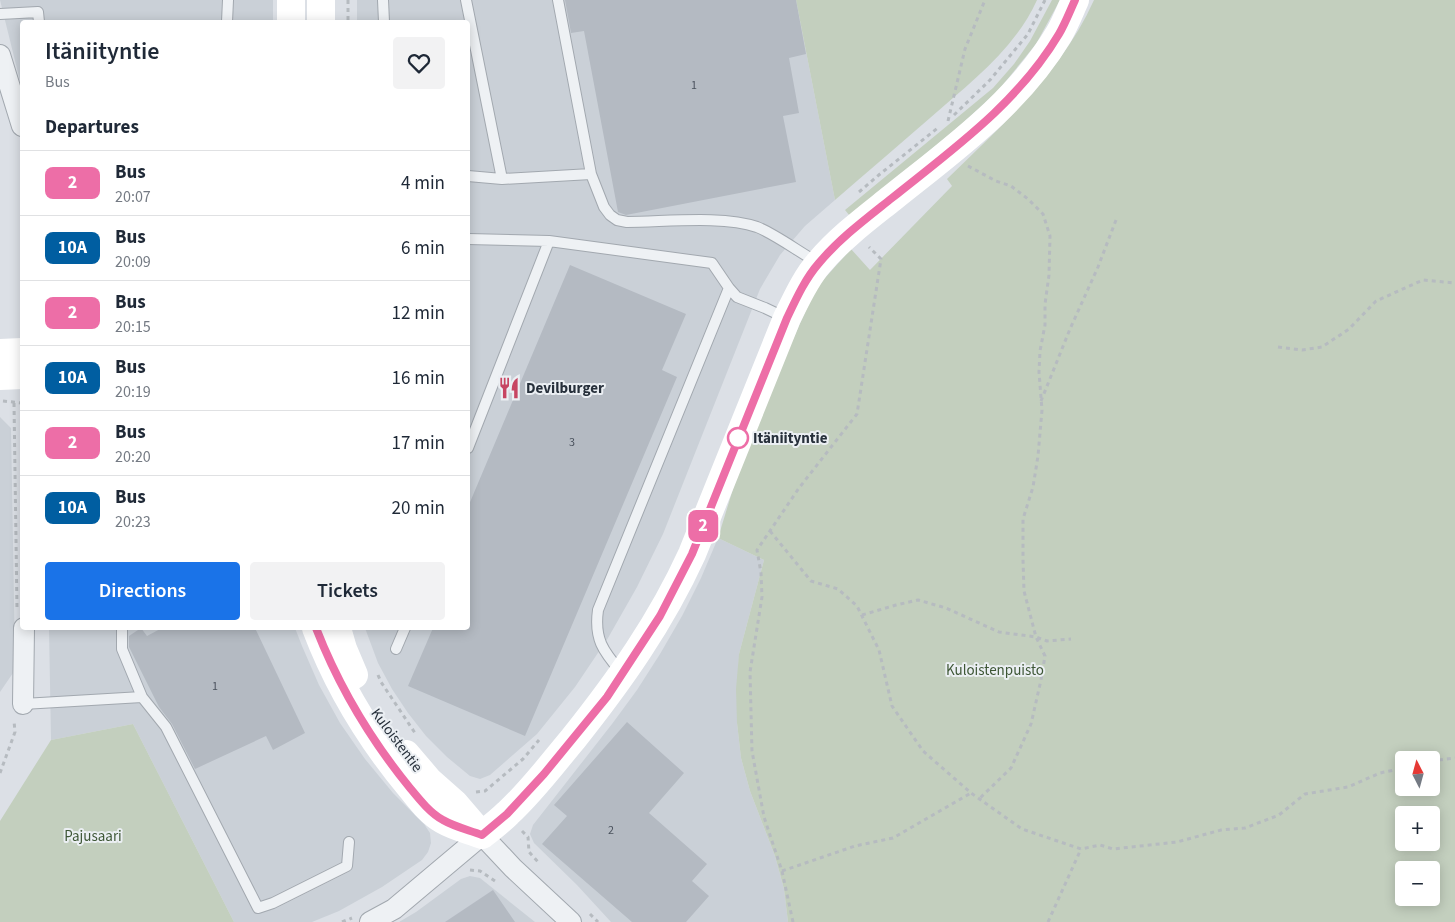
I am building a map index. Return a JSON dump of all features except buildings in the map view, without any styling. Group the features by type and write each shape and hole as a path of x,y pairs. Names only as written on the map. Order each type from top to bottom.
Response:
{"street":[{"path":"291,0 291,20"},
{"path":"321,0 321,20"},
{"path":"370,922 394,909 507,814 544,774 607,697 660,616 683,574 787,318 805,283 818,263 838,243 957,146 1014,94 1042,60 1060,33 1075,0"},
{"path":"0,55 19,103"},
{"path":"0,353 20,352"},
{"path":"0,376 20,375"},
{"path":"21,630 22,704"},
{"name":"Kuloistentie","path":"317,630 327,658 350,703 402,778 430,810 442,820 482,835"},
{"name":"Kuloistentie","path":"338,630 343,649 364,695 382,723 416,766 455,804 513,868 571,922"}],"lane":[{"path":"227,20 228,0"},
{"path":"383,0 384,20"},
{"path":"466,0 502,179"},
{"path":"558,0 591,174 604,207 610,215 617,220 627,222 710,220 757,227 818,263"},
{"path":"0,14 38,12 39,20"},
{"path":"470,176 502,179 591,174"},
{"path":"470,239 549,241 712,263 728,288 737,297 787,318"},
{"path":"470,443 549,241"},
{"path":"623,674 606,654 598,640 596,624 598,610 728,288"},
{"path":"122,630 122,649 142,697 166,727 258,908 273,903 347,866 349,842"},
{"path":"396,649 404,630"},
{"path":"22,704 142,697"}],"path":[{"path":"348,0 348,20"},
{"path":"948,121 965,49 985,0"},
{"path":"962,163 996,181 1011,186 1028,199 1043,214 1050,236 1050,266 1045,325 1040,351 1039,372 1042,410 1038,456 1033,487 1023,519 1024,591 1036,638 1045,656 1031,724 1011,768 980,799"},
{"path":"1041,402 1116,220"},
{"path":"793,922 782,871 764,817 752,751 750,672 762,597 761,573 757,550 799,488 857,414 881,259 867,245"},
{"path":"1278,347 1302,350 1322,348 1350,329 1376,301 1423,280 1455,283"},
{"path":"0,400 20,403"},
{"path":"14,402 20,591"},
{"path":"770,531 812,581 838,589 858,606 879,650 892,706 923,751 971,793 1022,829 1081,849 1100,845 1114,849 1177,842 1221,830 1245,828 1279,815 1305,794 1348,786 1380,773 1395,770"},
{"path":"862,615 918,600 946,608 999,632 1047,641 1071,639"},
{"path":"377,674 417,736"},
{"path":"1440,760 1455,758"},
{"path":"782,871 855,846 893,838 971,793"},
{"path":"1048,922 1081,849"},
{"path":"465,871 480,871 498,883"}],"shaded area":[{"path":"0,0 273,0 273,20 20,20 20,81"},
{"path":"357,0 796,0 835,200 805,226 780,255 760,289 663,534 637,587 608,638 575,687 537,734 490,775 480,779 470,776 447,757 426,736 408,713 378,663 366,630 470,630 470,20 357,20"},
{"path":"0,417 11,428 15,659 13,673 0,692"},
{"path":"718,538 764,560 739,654 737,723 741,758 750,791 775,856 784,889 788,922 611,922 534,843 530,834 533,825 612,724 660,654 701,578"},
{"path":"49,630 296,630 319,685 340,723 365,759 393,793 424,824 430,833 431,843 428,852 422,860 382,887 339,911 312,922 234,922 133,724 51,740"},
{"path":"470,876 480,878 535,922 399,922 461,879"}],"green space":[{"path":"796,0 1037,0 1017,34 990,64 835,200"},
{"path":"1052,0 1060,0 1036,44 997,92 956,129 850,216 845,210 993,88 1014,64 1030,41"},
{"name":"Kuloistenpuisto","path":"1094,0 1455,0 1455,922 788,922 784,889 775,856 750,791 741,758 737,723 736,689 739,654 764,560 718,538 740,466 776,377 816,288 851,249 870,270 952,186 947,179 1029,96 1065,51 1081,26"},
{"name":"Pajusaari","path":"133,724 234,922 0,922 0,821 51,740"}],"bus line":[{"name":"2","path":"317,630 327,658 350,703 402,778 430,810 442,820 482,835 516,806 607,697 660,616 692,554 787,318 805,283 818,263 854,229 957,146 1014,94 1042,60 1060,33 1075,0"}],"place":[{"name":"Devilburger","path":"509,388"},
{"name":"Itäniityntie","path":"738,438"}]}
